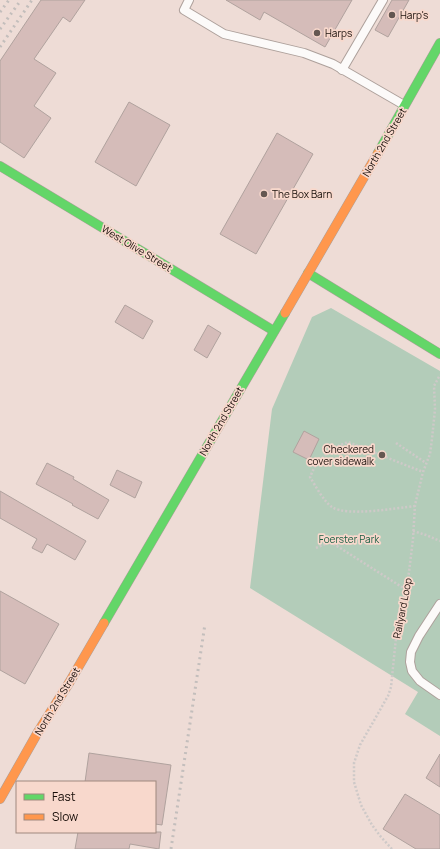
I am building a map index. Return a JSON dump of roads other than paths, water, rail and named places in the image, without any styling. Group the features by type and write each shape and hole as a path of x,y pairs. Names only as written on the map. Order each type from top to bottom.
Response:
{"main road":[{"name":"North 2nd Street","path":"0,799 374,160 440,43"},
{"name":"West Olive Street","path":"0,166 274,331"},
{"path":"308,273 440,354"}],"lane":[{"path":"189,0 184,10 224,34 304,53 333,64 405,106"},
{"path":"342,70 383,0"},
{"path":"440,604 419,636 411,652 410,662 412,671 420,681 440,694"}],"railway":[{"path":"0,12 9,0"},
{"path":"0,29 21,0"},
{"path":"0,47 32,0"},
{"path":"171,849 205,624"}],"place":[{"name":"Harp's","path":"392,15"},
{"name":"Harps","path":"317,33"},
{"name":"The Box Barn","path":"264,194"},
{"name":"Checkered cover sidewalk","path":"382,455"}],"park label":[{"name":"Foerster Park","path":"349,539"}]}
